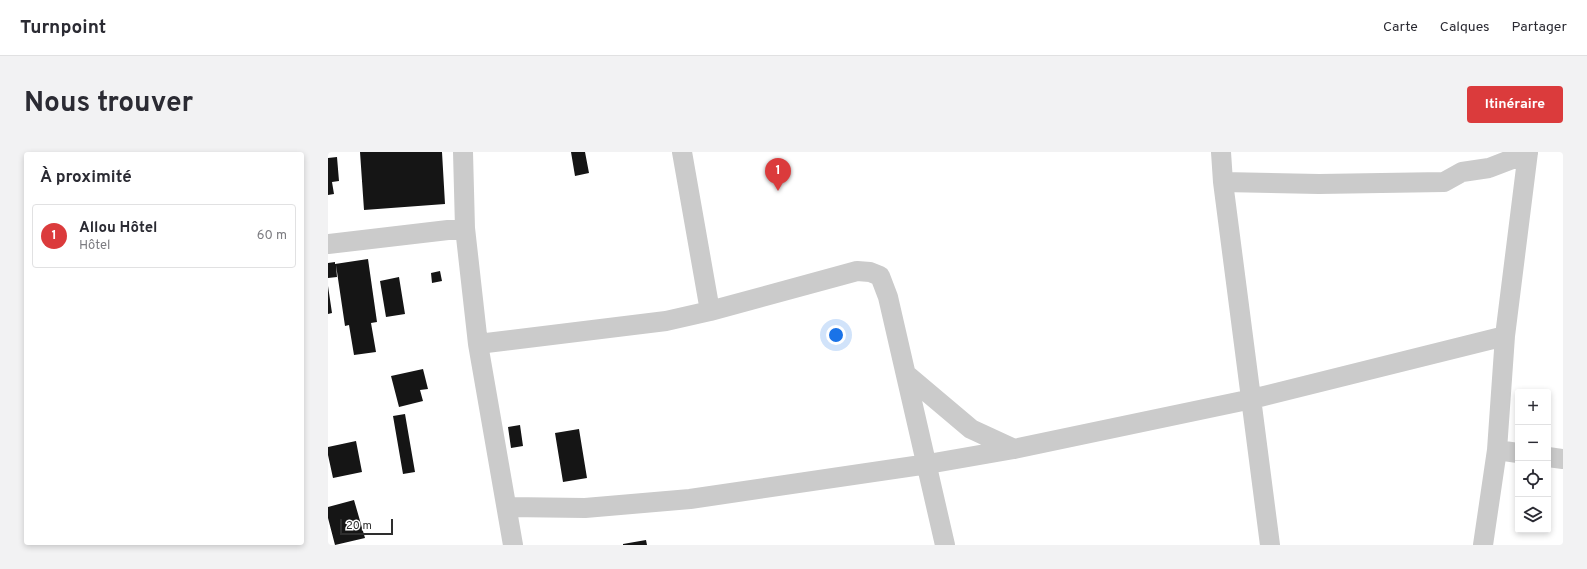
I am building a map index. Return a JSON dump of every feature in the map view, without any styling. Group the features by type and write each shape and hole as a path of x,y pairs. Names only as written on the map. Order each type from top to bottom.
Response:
{"street":[{"path":"463,152 465,228 478,344 514,545"},
{"path":"682,152 710,311"},
{"path":"1221,152 1223,182 1270,545"},
{"path":"1223,182 1319,184 1444,182 1462,172 1489,168 1528,152 1505,336 1497,450 1483,545"},
{"path":"328,244 465,228"},
{"path":"478,344 666,321 710,311 857,271 870,272 880,276 885,285 928,464 945,545"},
{"path":"507,507 585,508 690,499 928,464 1014,449 1252,399 1505,336"},
{"path":"906,375 971,429 1014,449"},
{"path":"1497,450 1515,453"},
{"path":"1551,457 1563,459"}],"building":[{"path":"360,152 442,152 445,204 364,210"},
{"path":"571,152 585,152 589,173 575,176"},
{"path":"337,157 339,181 332,182 334,194 328,195 328,158"},
{"path":"368,259 377,322 371,323 376,352 354,355 349,325 345,326 336,265 337,277 328,278 328,263 335,262 335,264"},
{"path":"440,271 442,281 432,283 431,273"},
{"path":"399,277 405,314 386,317 380,281"},
{"path":"328,286 332,313 328,314"},
{"path":"423,369 428,389 420,390 423,401 399,407 391,376"},
{"path":"405,414 415,472 403,474 393,416"},
{"path":"520,425 523,446 511,448 508,427"},
{"path":"579,429 587,478 563,482 555,433"},
{"path":"356,441 362,472 333,478 328,455 328,447"},
{"path":"354,500 365,538 335,545 328,518 328,507"},
{"path":"646,540 647,545 623,545 623,544"}],"place":[{"name":"Allou Hôtel","path":"778,191"}]}
